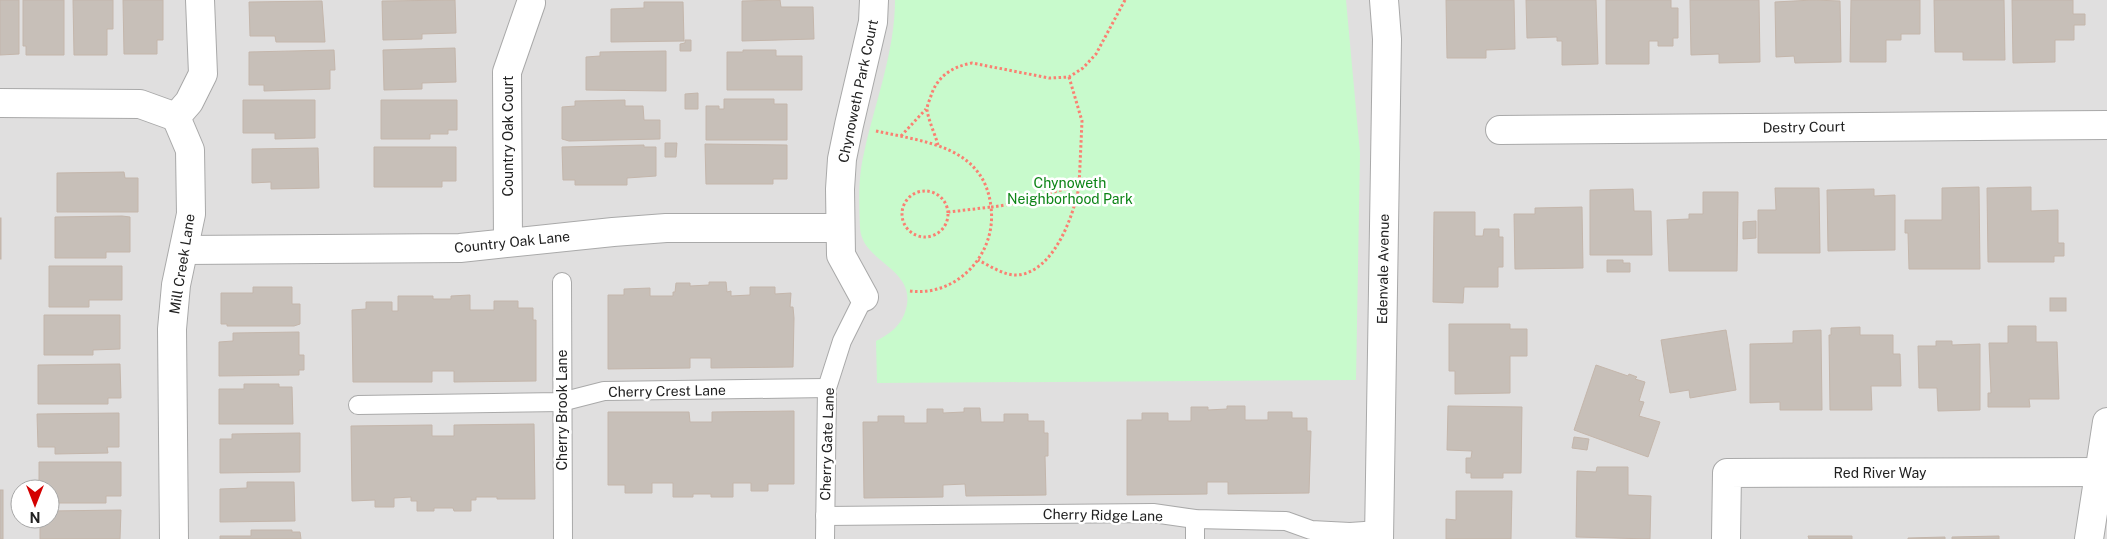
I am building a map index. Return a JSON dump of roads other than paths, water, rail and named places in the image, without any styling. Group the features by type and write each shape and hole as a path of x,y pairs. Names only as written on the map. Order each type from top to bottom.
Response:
{"street":[{"path":"0,103 140,104 176,118 189,102 203,74 200,0"},
{"name":"Chynoweth Park Court","path":"864,297 841,255 840,189 842,159 867,54 873,22 874,0"},
{"name":"Edenvale Avenue","path":"1379,534 1386,57 1384,0"},
{"name":"Country Oak Court","path":"508,242 507,72 531,3"},
{"name":"Mill Creek Lane","path":"174,539 172,329 176,285 191,214 190,150 176,118"},
{"name":"Destry Court","path":"1500,130 2107,124"},
{"name":"Country Oak Lane","path":"184,250 460,248 666,228 840,228"},
{"path":"2089,539 2107,422"},
{"name":"Red River Way","path":"1726,539 1727,473 2099,472"}],"lane":[{"name":"Cherry Brook Lane","path":"562,282 563,539"},
{"name":"Cherry Gate Lane","path":"825,539 827,388 842,341 864,297"},
{"name":"Cherry Crest Lane","path":"358,405 561,402 604,391 827,388"},
{"name":"Cherry Ridge Lane","path":"825,516 1153,513 1195,519 1286,521 1312,530 1379,534"},
{"path":"1195,519 1195,539"}],"park label":[{"name":"Chynoweth Neighborhood Park","path":"1070,192"}]}
